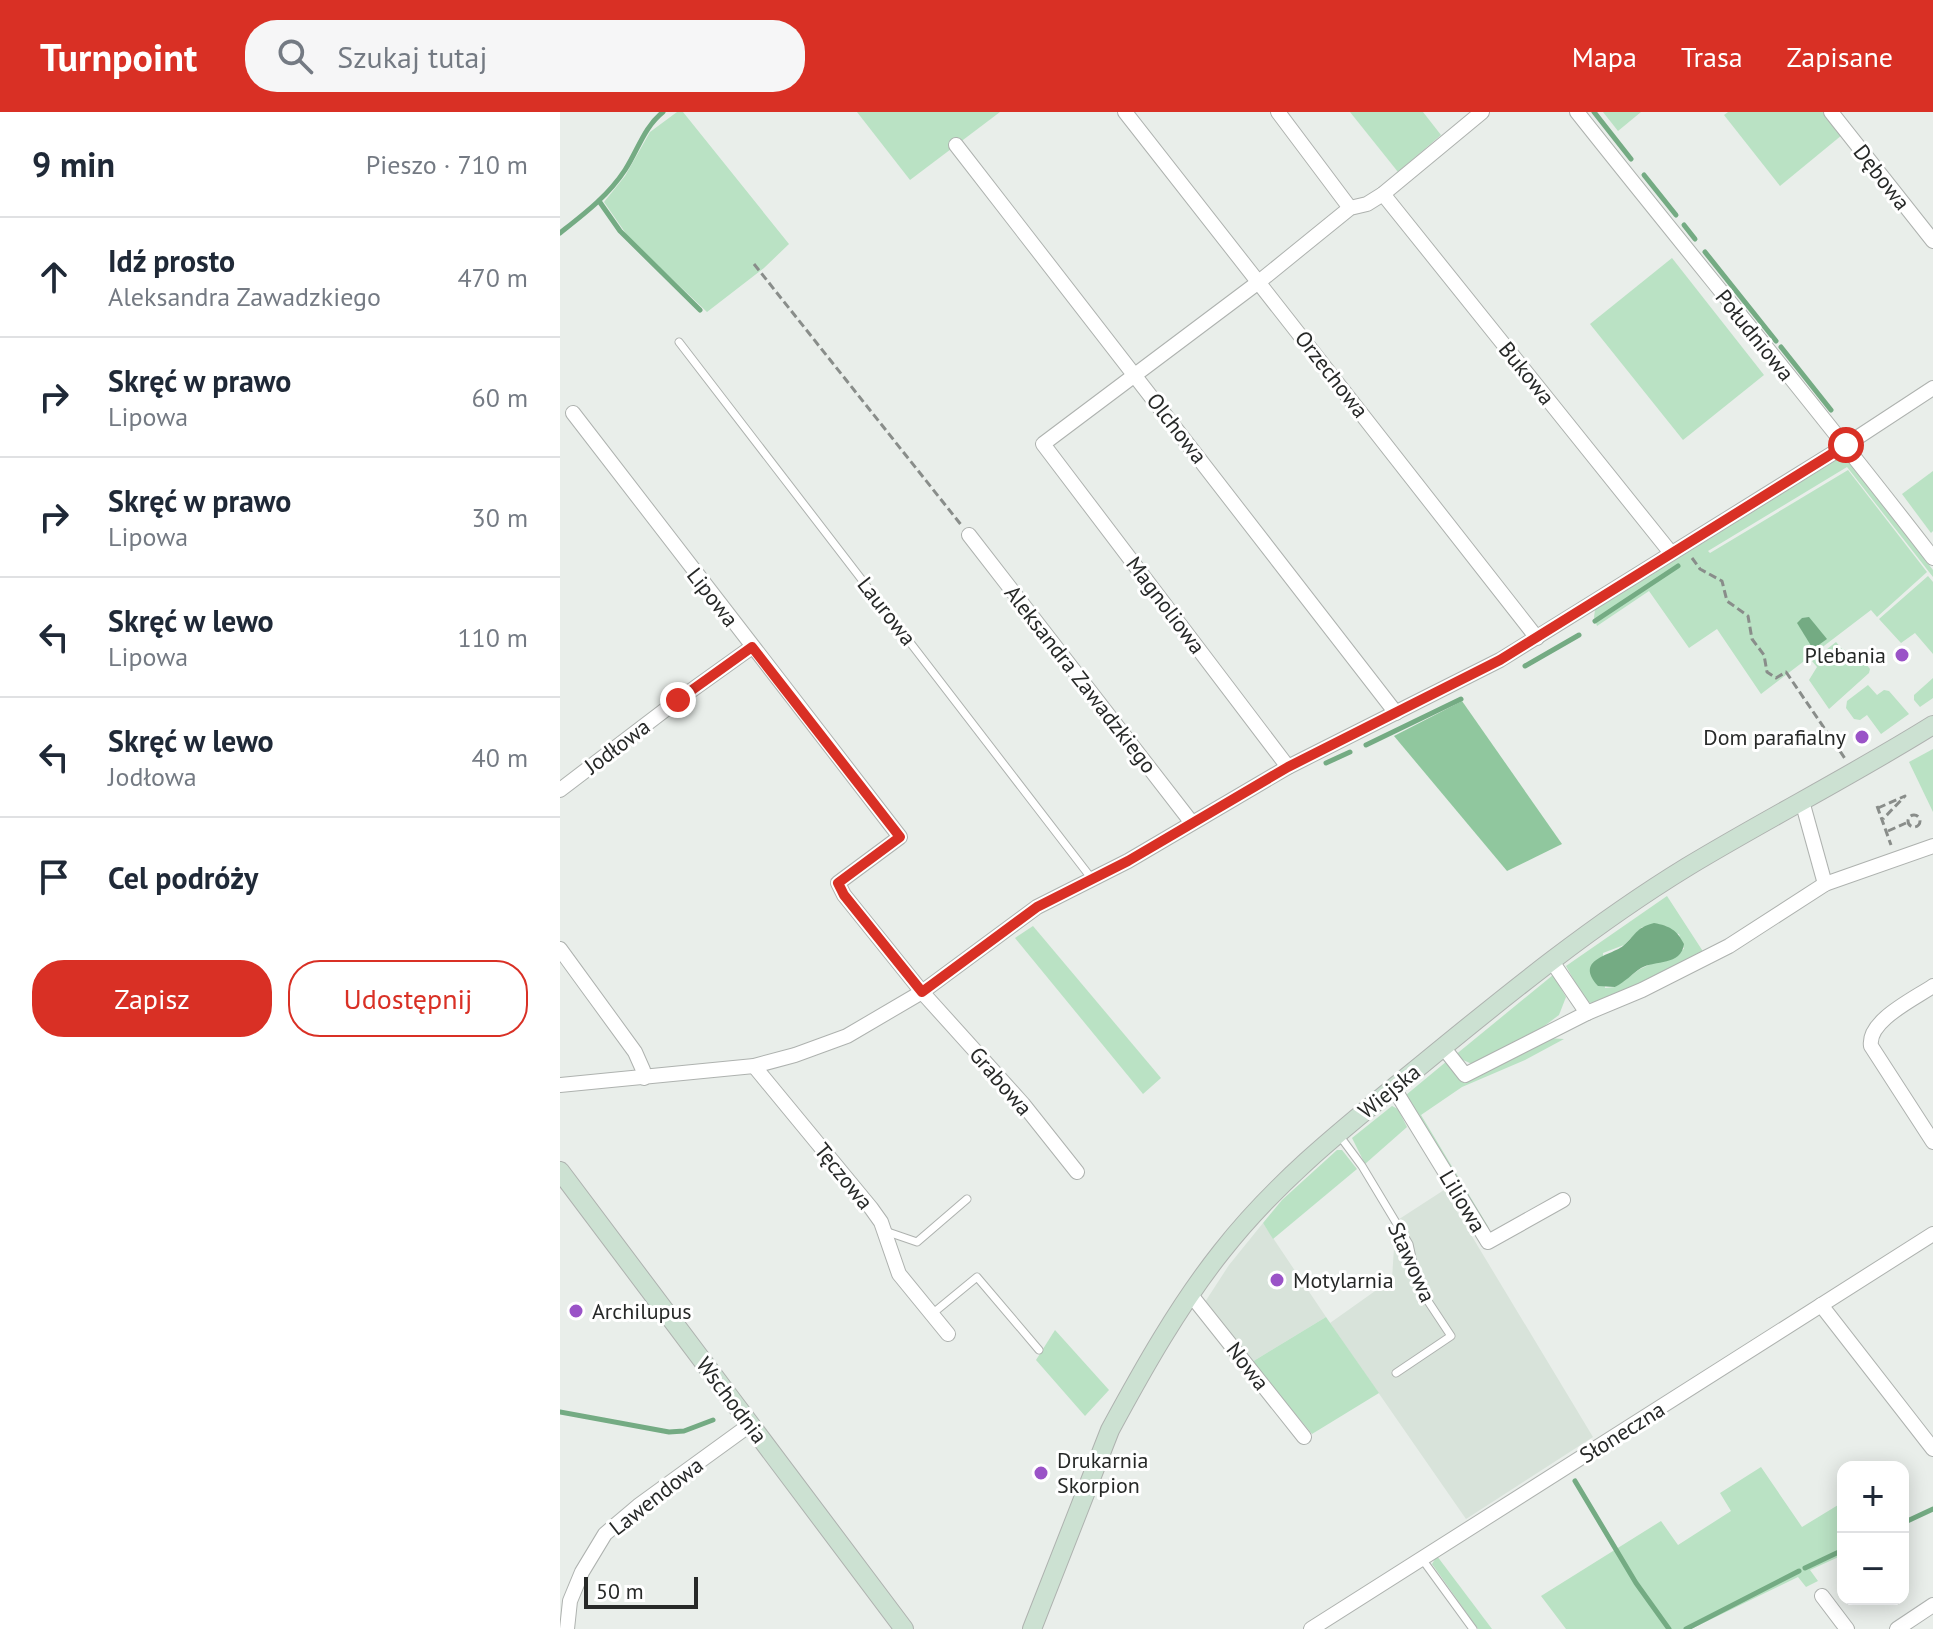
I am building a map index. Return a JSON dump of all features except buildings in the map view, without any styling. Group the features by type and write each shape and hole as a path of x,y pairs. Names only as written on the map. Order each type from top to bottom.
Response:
{"street":[{"name":"Orzechowa","path":"1125,112 1537,638"},
{"path":"1278,112 1350,208"},
{"path":"1135,373 1260,281 1350,208 1367,204 1383,194 1482,112"},
{"name":"Południowa","path":"1577,112 1846,445 1933,558"},
{"name":"Dębowa","path":"1831,112 1933,241"},
{"name":"Olchowa","path":"956,145 1396,713"},
{"name":"Bukowa","path":"1383,194 1677,549"},
{"name":"Magnoliowa","path":"1135,373 1043,444 1288,767"},
{"path":"560,1085 754,1066 847,1036 922,992 1037,907 1093,880 1288,767 1461,681 1537,638 1933,388"},
{"name":"Lipowa","path":"573,413 900,837 838,883 844,895 922,992"},
{"name":"Aleksandra Zawadzkiego","path":"969,535 1192,823"},
{"name":"Jodłowa","path":"560,790 752,647"},
{"name":"Wiejska","path":"1032,1629 1110,1430 1191,1295 1220,1253 1279,1186 1337,1133 1551,960 1686,868 1933,725"},
{"path":"1802,801 1825,884"},
{"path":"1443,1047 1465,1075 1729,946 1825,884 1933,846"},
{"path":"560,949 635,1052 644,1078"},
{"path":"1551,960 1587,1013"},
{"path":"1933,986 1878,1024 1870,1039 1871,1046 1933,1142"},
{"name":"Grabowa","path":"922,992 1023,1104 1077,1172"},
{"name":"Tęczowa","path":"754,1066 871,1208 899,1274 948,1334"},
{"name":"Liliowa","path":"1393,1087 1488,1242 1563,1200"},
{"name":"Wschodnia","path":"560,1171 904,1629"},
{"name":"Słoneczna","path":"1311,1629 1933,1234"},
{"name":"Nowa","path":"1191,1295 1304,1437"},
{"path":"1821,1305 1933,1449"},
{"name":"Lawendowa","path":"566,1626 570,1601 582,1572 605,1534 638,1506 751,1424"},
{"path":"1822,1596 1847,1629"},
{"path":"1897,1629 1933,1605"}],"lane":[{"name":"Laurowa","path":"679,342 1093,880"},
{"name":"Stawowa","path":"1337,1133 1362,1166 1409,1244 1418,1286 1451,1336 1396,1373"},
{"path":"883,1231 917,1242 967,1199"},
{"path":"932,1314 977,1277 1039,1350"},
{"path":"1422,1559 1473,1629"}],"path":[{"path":"754,264 969,535"},
{"path":"1677,549 1700,569 1722,581 1727,601 1748,616 1752,639 1764,655 1767,672 1776,678 1786,672 1849,765"},
{"path":"1883,819 1905,796 1877,807 1897,860"},
{"path":"1888,831 1907,823"}],"shaded area":[{"path":"677,112 683,112 789,244 764,268 707,312 629,238 604,202 625,176 650,132"},
{"path":"857,112 1000,112 910,180"},
{"path":"1350,112 1423,112 1441,135 1398,172"},
{"path":"1603,112 1641,112 1618,131"},
{"path":"1728,112 1823,112 1842,135 1780,186 1724,115"},
{"path":"1672,258 1764,375 1683,440 1590,324"},
{"path":"1838,459 1852,463 1933,570 1933,577 1847,467 1708,551 1710,553 1848,470 1927,572 1877,617 1871,610 1761,694 1717,629 1689,648 1649,591 1597,626 1595,610"},
{"path":"1933,471 1933,531 1931,533 1902,494"},
{"path":"1928,576 1933,582 1933,654 1915,633 1901,643 1879,619"},
{"path":"1809,617 1827,639 1813,649 1797,623"},
{"path":"1836,642 1842,649 1858,654 1870,669 1829,709 1809,680 1817,667 1812,661"},
{"path":"1933,678 1933,698 1920,707 1914,695"},
{"path":"1868,685 1877,695 1884,690 1889,691 1909,714 1881,734 1867,715 1860,720 1854,719 1846,708 1847,701"},
{"path":"1462,701 1562,844 1507,871 1394,736"},
{"path":"1933,749 1933,812 1909,762"},
{"path":"1667,896 1704,953 1600,1004 1586,1002 1566,966","holes":["1642,927 1679,934 1684,949 1640,969 1615,987 1605,988 1603,953 1624,945"]},
{"path":"1654,923 1669,927 1679,935 1684,944 1678,956 1641,968 1615,987 1598,986 1590,970 1592,964 1623,946 1639,930"},
{"path":"1033,926 1161,1078 1143,1094 1015,938"},
{"path":"1553,975 1566,997 1559,1015 1539,1030 1472,1064 1454,1056"},
{"path":"1547,1038 1564,1039 1462,1087 1421,1115 1489,1228 1483,1224 1406,1095 1447,1061 1461,1081"},
{"path":"1392,1106 1398,1109 1407,1127 1365,1164 1352,1138"},
{"path":"1337,1150 1342,1150 1357,1169 1273,1239 1263,1223 1282,1200"},
{"path":"1444,1190 1593,1437 1466,1519 1330,1323 1392,1279 1395,1232 1390,1225"},
{"path":"1263,1223 1326,1317 1252,1362 1205,1302 1229,1265"},
{"path":"1326,1317 1379,1393 1312,1434 1252,1362"},
{"path":"1055,1330 1109,1390 1085,1416 1036,1360"},
{"path":"1761,1467 1802,1527 1837,1506 1837,1558 1810,1570 1818,1581 1806,1587 1798,1577 1691,1629 1566,1629 1541,1596 1661,1521 1678,1545 1731,1511 1720,1493"},
{"path":"1437,1556 1492,1629 1478,1629 1432,1564"}],"waterway":[{"path":"560,233 611,188 651,125 663,112"},
{"path":"1594,112 1631,159"},
{"path":"1644,175 1676,215"},
{"path":"599,201 620,231 700,310"},
{"path":"1684,225 1695,239"},
{"path":"1705,252 1776,341"},
{"path":"1781,347 1831,410"},
{"path":"1595,621 1678,566"},
{"path":"1525,666 1579,635"},
{"path":"1366,745 1461,699"},
{"path":"1326,763 1350,752"},
{"path":"560,1412 669,1432 684,1431 713,1420"},
{"path":"1575,1481 1636,1583 1669,1629"},
{"path":"1909,1520 1933,1509"},
{"path":"1805,1568 1837,1553"},
{"path":"1686,1629 1799,1571"}],"place":[{"name":"Plebania","path":"1902,655"},
{"name":"Dom parafialny","path":"1862,737"},
{"name":"Motylarnia","path":"1277,1280"},
{"name":"Archilupus","path":"576,1311"},
{"name":"Drukarnia Skorpion","path":"1041,1473"}],"route":[{"path":"678,700 752,647 900,837 838,883 844,895 922,992 1037,907 1128,861 1288,767 1500,660 1846,445"}]}
